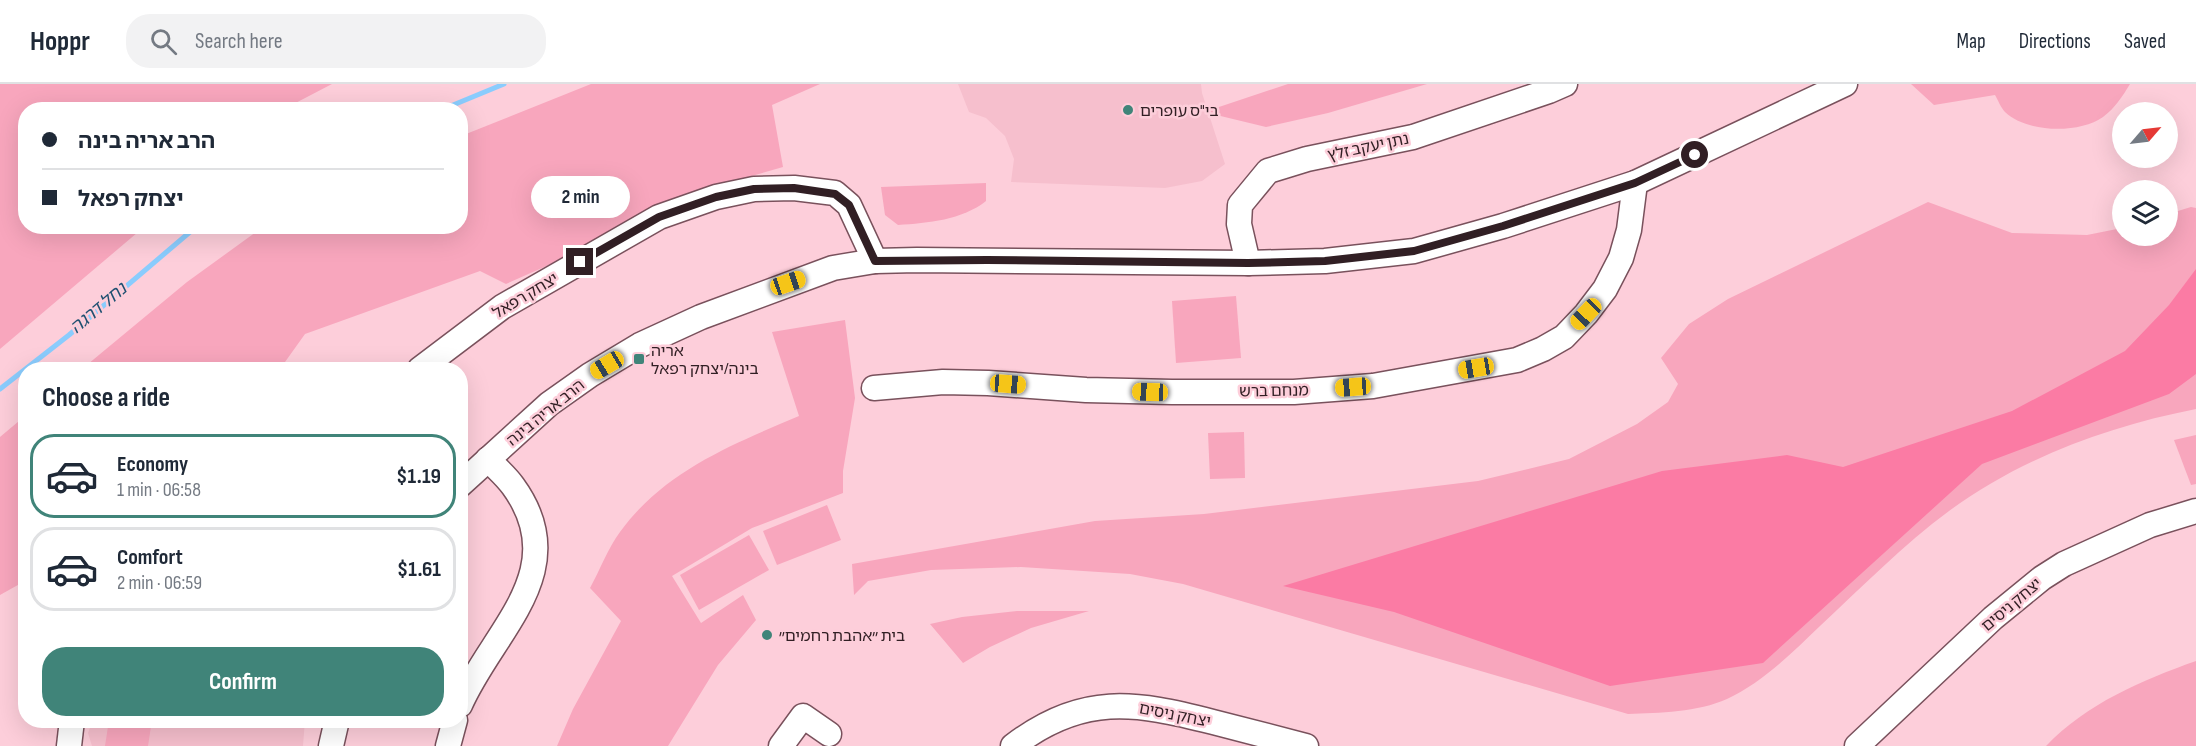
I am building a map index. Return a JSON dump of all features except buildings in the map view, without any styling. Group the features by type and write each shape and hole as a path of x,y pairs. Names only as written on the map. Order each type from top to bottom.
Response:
{"street":[{"name":"נתן יעקב זלץ","path":"1248,263 1239,224 1240,205 1268,171 1307,159 1413,137 1564,84"},
{"name":"הרב אריה בינה","path":"468,478 549,404 590,375 640,345 701,317 833,268 875,261 1248,263 1325,261 1414,251 1503,226 1635,183 1845,84"},
{"name":"מנחם ברש","path":"874,388 943,382 988,382 1086,390 1294,392 1373,386 1517,360 1544,349 1564,337 1605,289 1621,258 1629,230 1635,183"},
{"name":"יצחק רפאל","path":"429,362 502,307 659,217 716,197 754,189 794,188 835,194 849,205 875,261"},
{"path":"468,686 524,596 535,567 533,534 526,509 513,486 488,459"},
{"name":"יצחק ניסים","path":"1857,746 1993,618 2042,578 2064,564 2150,525 2196,511"},
{"name":"יצחק ניסים","path":"1013,746 1041,727 1066,716 1117,705 1177,712 1306,746"},
{"path":"781,746 802,716 829,734"},
{"path":"69,746 71,728"},
{"path":"331,746 335,728"},
{"path":"448,746 453,728"}],"shaded area":[{"path":"0,84 332,84 297,102 18,102 18,234 136,234 0,349"},
{"path":"591,84 820,84 772,105 783,167 679,197 560,260 506,284 480,271 305,334 285,362 90,362 187,282 253,234 468,234 468,133"},
{"path":"958,84 1201,84 1225,164 1202,181 1165,188 1011,182 1014,159 1005,136 986,118 969,112"},
{"path":"1288,84 1427,84 1328,113 1266,127 1204,112"},
{"path":"1911,84 2130,84 2118,102 2112,102 2112,109 2103,117 2093,123 2067,128 2039,127 2015,119 2004,110 1995,95 1934,105"},
{"path":"986,183 986,201 956,216 933,222 898,225 885,215 881,187"},
{"path":"1928,202 2012,233 2087,235 2112,230 2112,246 2178,246 2178,211 2196,208 2196,409 2131,425 2067,446 2006,475 1949,511 1915,538 1799,646 1752,684 1727,699 1704,707 1678,711 1628,714 1183,584 1130,574 1021,567 931,570 868,581 854,595 852,564 1095,521 1204,514 1478,481 1569,459 1637,424 1668,402 1678,384 1661,358 1689,324 1728,299"},
{"path":"2196,269 2196,374 2169,394 1982,464 1763,663 1610,686 1394,612 1283,586 1662,471 1787,455 1843,467 2012,411 2125,351 2169,305"},
{"path":"1236,296 1241,358 1176,363 1172,301"},
{"path":"845,320 855,398 843,471 843,493 752,528 672,576 701,623 743,595 756,620 718,665 668,746 557,746 573,709 621,621 590,588 620,532 657,492 679,476 749,437 799,416 772,332"},
{"path":"18,422 18,585 0,595 0,437"},
{"path":"1244,432 1245,478 1210,479 1208,433"},
{"path":"2196,435 2196,484 2191,485 2174,440"},
{"path":"827,505 841,540 777,565 763,531"},
{"path":"749,535 769,570 699,610 680,575"},
{"path":"1017,611 1089,611 1031,628 990,647 963,663 930,624 962,617"},
{"path":"2196,661 2196,746 2046,746 2079,718 2116,695 2155,676"},
{"path":"90,728 304,728 303,746 92,746 88,733"},
{"path":"108,728 151,728 148,746 105,746"}],"waterway":[{"name":"נחל דרגה","path":"460,102 504,84"},
{"name":"נחל דרגה","path":"34,362 188,234"},
{"name":"נחל דרגה","path":"0,389 18,375"}],"place":[{"name":"בי\"ס עופרים","path":"1128,110"},
{"name":"אריה בינה/יצחק רפאל","path":"639,359"},
{"name":"בית ״אהבת רחמים״","path":"767,635"}],"route":[{"path":"580,262 659,217 716,197 754,189 794,188 835,194 849,205 875,261 1248,263 1325,261 1414,251 1503,226 1635,183 1695,155"}]}
